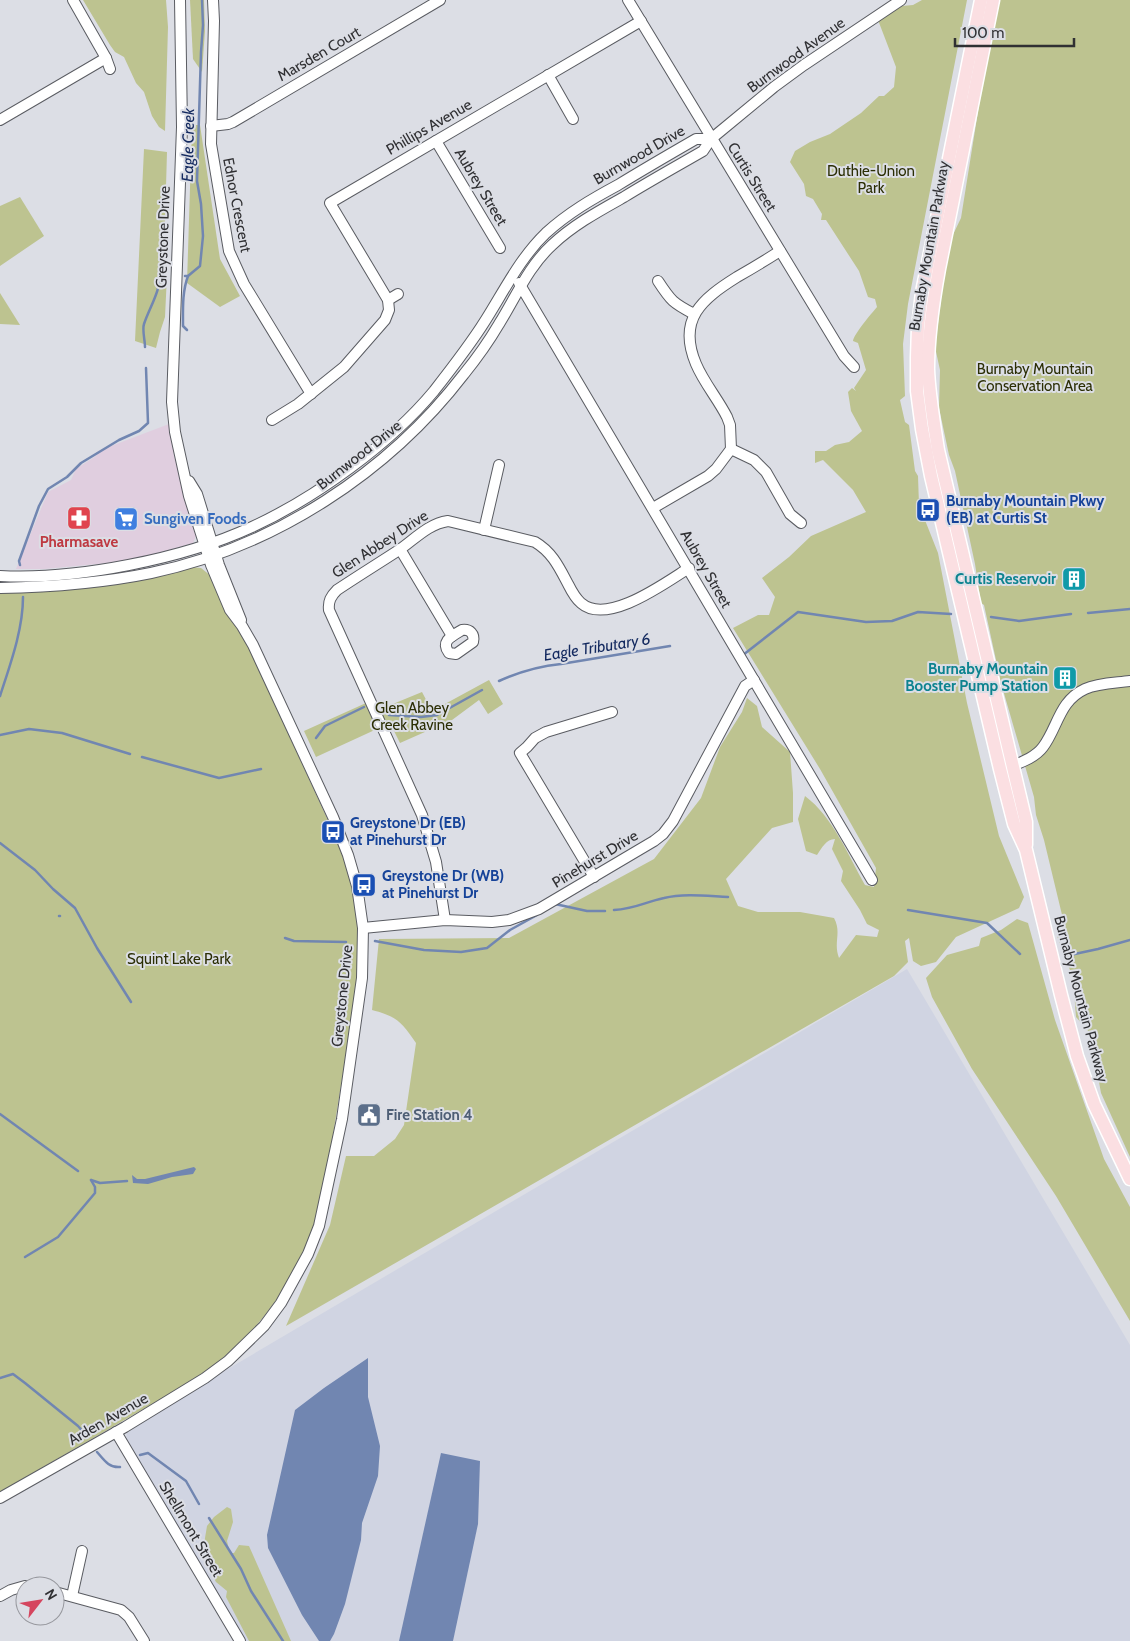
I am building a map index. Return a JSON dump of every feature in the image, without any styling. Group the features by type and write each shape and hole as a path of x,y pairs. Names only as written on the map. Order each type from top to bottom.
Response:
{"main road":[{"name":"Burnaby Mountain Parkway","path":"981,0 922,292 916,357 919,412 929,464 1006,768 1026,822 1026,850 1079,1063 1094,1104 1130,1179"},
{"name":"Burnaby Mountain Parkway","path":"993,0 939,268 931,317 928,370 938,450 1006,768"}],"street":[{"path":"73,0 106,58 110,69"},
{"name":"Greystone Drive","path":"180,0 182,127 172,402 175,432 186,474 189,496 212,556 238,610 242,626 253,645 333,817 348,855 357,886 363,928 362,978 342,1119 319,1226 308,1254 281,1303 264,1326 228,1362"},
{"name":"Ednor Crescent","path":"213,0 212,159 229,251 244,284 311,394"},
{"name":"Marsden Court","path":"211,126 233,122 440,0"},
{"name":"Curtis Street","path":"628,0 844,356 854,367"},
{"name":"Burnwood Avenue","path":"711,139 804,65 901,0"},
{"name":"Phillips Avenue","path":"388,300 330,203 641,21"},
{"path":"0,120 106,58"},
{"path":"548,75 573,119"},
{"name":"Burnwood Drive","path":"0,576 23,578 112,568 208,544 253,527 292,505 334,478 383,441 409,418 453,366 484,323 513,274 534,246 551,229 578,208 696,139 711,139"},
{"name":"Burnwood Drive","path":"0,588 48,586 118,579 152,573 212,556 254,539 307,512 339,492 390,453 440,404 490,338 538,260 563,235 591,216 703,151 711,139"},
{"name":"Aubrey Street","path":"436,141 500,248"},
{"path":"653,508 708,476 716,469 731,449 730,426 727,417 697,366 691,351 690,334 694,314 712,293 780,251"},
{"name":"Aubrey Street","path":"513,274 689,568 872,880"},
{"path":"658,281 675,304 694,314"},
{"path":"272,420 293,408 344,367 385,320 390,310 388,300 398,294"},
{"path":"731,449 754,460 766,472 790,514 801,523"},
{"path":"484,530 499,465"},
{"name":"Glen Abbey Drive","path":"445,920 436,862 422,815 329,610 331,597 337,590 400,549 428,528 438,523 448,522 535,542 545,548 552,556 574,596 582,604 596,609 626,606 689,568"},
{"path":"400,549 452,636"},
{"name":"Pinehurst Drive","path":"363,928 445,920 492,922 525,915 654,841 668,828 744,686 754,680"},
{"path":"1006,768 1033,756 1043,747 1060,711 1073,697 1086,689 1100,685 1130,681"},
{"path":"594,877 520,752 535,738 546,732 612,712"},
{"name":"Arden Avenue","path":"0,1498 116,1432 228,1362"},
{"name":"Shellmont Street","path":"116,1432 240,1641"},
{"path":"72,1596 82,1552"},
{"path":"0,1596 15,1589"},
{"path":"65,1594 121,1610 129,1618 144,1641"}],"shaded area":[{"path":"169,424 174,456 197,534 193,543 144,557 108,563 44,569 16,569 48,492 71,480 76,469 96,456 98,451"},
{"path":"907,969 1130,1345 1130,1641 245,1641 126,1439 127,1431 131,1426"}],"green space":[{"path":"83,0 166,0 168,27 165,131 159,127 152,116 144,92 136,83 124,57 115,52"},
{"path":"190,0 204,0 205,31 202,72 193,59"},
{"name":"Duthie-Union Park","path":"922,0 967,0 908,304 903,344 905,396 900,400 905,422 909,425 915,471 918,476 919,505 938,553 967,703 999,836 1024,897 1019,908 956,937 936,962 921,966 913,961 909,938 905,941 908,962 894,976 286,1326 330,1225 346,1156 374,1156 395,1139 404,1125 416,1043 398,1021 372,1010 379,939 509,938 654,859 701,798 720,747 742,712 747,698 757,706 762,727 790,752 793,822 772,828 726,879 738,906 758,912 800,912 834,918 837,928 837,952 839,958 856,935 877,937 879,930 867,924 841,881 843,871 832,849 835,839 827,842 817,855 806,851 798,819 805,796 832,825 865,885 874,887 876,868 820,769 733,628 758,615 769,615 775,597 762,578 789,557 811,536 866,512 853,490 823,460 815,463 815,451 826,451 835,445 849,442 862,431 851,411 848,392 852,388 856,391 854,388 866,370 858,343 853,341 859,329 877,307 875,299 868,297 859,271 826,220 821,220 822,214 813,199 806,196 804,184 790,162 795,151 810,142 830,134 861,113 879,96 884,96 894,87 896,67 878,20 902,6 913,5"},
{"name":"Burnaby Mountain Conservation Area","path":"1000,0 1130,0 1130,1157 1101,1093 1090,1033 1076,1017 1073,978 1057,936 1063,919 1036,815 1034,797 1001,683 984,605 981,603 975,564 955,471 949,455 939,408 940,370 935,347 948,245 961,218 987,55"},
{"path":"192,125 200,125 220,259 240,296 220,307 187,283"},
{"path":"144,149 167,152 164,256 167,275 165,317 156,348 135,341"},
{"path":"20,197 44,236 0,266 0,206"},
{"path":"0,293 20,325 0,324"},
{"name":"Squint Lake Park","path":"191,567 201,568 211,576 246,641 341,849 350,880 357,918 358,971 323,1197 314,1226 291,1277 261,1320 242,1340 197,1378 0,1492 0,591 50,590 97,586 120,583"},
{"name":"Glen Abbey Creek Ravine","path":"489,680 503,704 488,714 479,700 452,720 400,743 390,723 316,757 304,731 366,703 371,713 422,692 432,711"},
{"path":"1017,919 1028,923 1055,1020 1104,1159 1130,1207 1130,1321 1056,1196 972,1069 932,997 926,978 947,955 979,946 981,938 1001,930"},
{"path":"227,1507 231,1509 233,1522 227,1541 230,1553 234,1553 239,1545 249,1546 291,1641 249,1641 226,1597 227,1591 216,1582 202,1556 207,1526 214,1517"}],"water":[{"path":"194,1167 196,1169 193,1174 172,1177 148,1184 133,1183 132,1175 137,1179 145,1179"},
{"path":"368,1358 368,1397 380,1446 378,1476 362,1523 361,1540 345,1604 330,1641 319,1641 302,1615 268,1548 267,1535 295,1410"},
{"path":"441,1453 480,1461 478,1524 453,1641 399,1641"}],"waterway":[{"name":"Eagle Creek","path":"185,276 188,276 200,266 203,236 197,181 203,25 202,0"},
{"name":"Eagle Creek","path":"145,347 143,326 157,292 160,271"},
{"path":"187,330 183,326 183,307 188,276"},
{"name":"Eagle Creek","path":"20,565 19,561 39,506 48,489 67,477 81,463 119,440 139,431 148,423 146,368"},
{"name":"Eagle Creek","path":"0,696 18,635 23,597"},
{"path":"1088,613 1130,609"},
{"path":"743,655 798,612 866,622 892,621 918,612 951,614"},
{"path":"991,617 1019,621 1071,614"},
{"name":"Eagle Tributary 6","path":"499,681 545,666 670,646"},
{"name":"Eagle Tributary 6","path":"389,715 421,717 437,715 482,690"},
{"name":"Eagle Tributary 6","path":"316,738 325,726 364,707"},
{"name":"Eagle Tributary 6","path":"0,735 29,729 62,733 130,754"},
{"name":"Eagle Tributary 6","path":"142,757 219,778 261,769"},
{"path":"0,843 35,870 75,908 97,948 131,1002"},
{"path":"614,910 672,896 728,897"},
{"path":"555,904 587,911 605,911"},
{"path":"908,910 987,923 1020,954"},
{"path":"375,941 424,950 461,952 487,948 510,930 537,915"},
{"path":"285,938 294,941 346,942"},
{"path":"1070,955 1130,940"},
{"path":"0,1114 78,1171"},
{"path":"91,1180 100,1183 127,1181"},
{"path":"25,1257 58,1237 95,1193 95,1187 91,1180"},
{"path":"0,1378 13,1374 78,1426 85,1434"},
{"path":"97,1452 110,1465 120,1467"},
{"path":"140,1455 148,1453 186,1481 199,1504"},
{"path":"209,1518 241,1569 251,1591 283,1641"}],"place":[{"name":"Burnaby Mountain Pkwy (EB) at Curtis St","path":"928,510"},
{"name":"Pharmasave","path":"79,518"},
{"name":"Sungiven Foods","path":"126,519"},
{"name":"Curtis Reservoir","path":"1074,579"},
{"name":"Burnaby Mountain Booster Pump Station","path":"1065,678"},
{"name":"Greystone Dr (EB) at Pinehurst Dr","path":"333,832"},
{"name":"Greystone Dr (WB) at Pinehurst Dr","path":"364,885"},
{"name":"Fire Station 4","path":"369,1115"}]}
